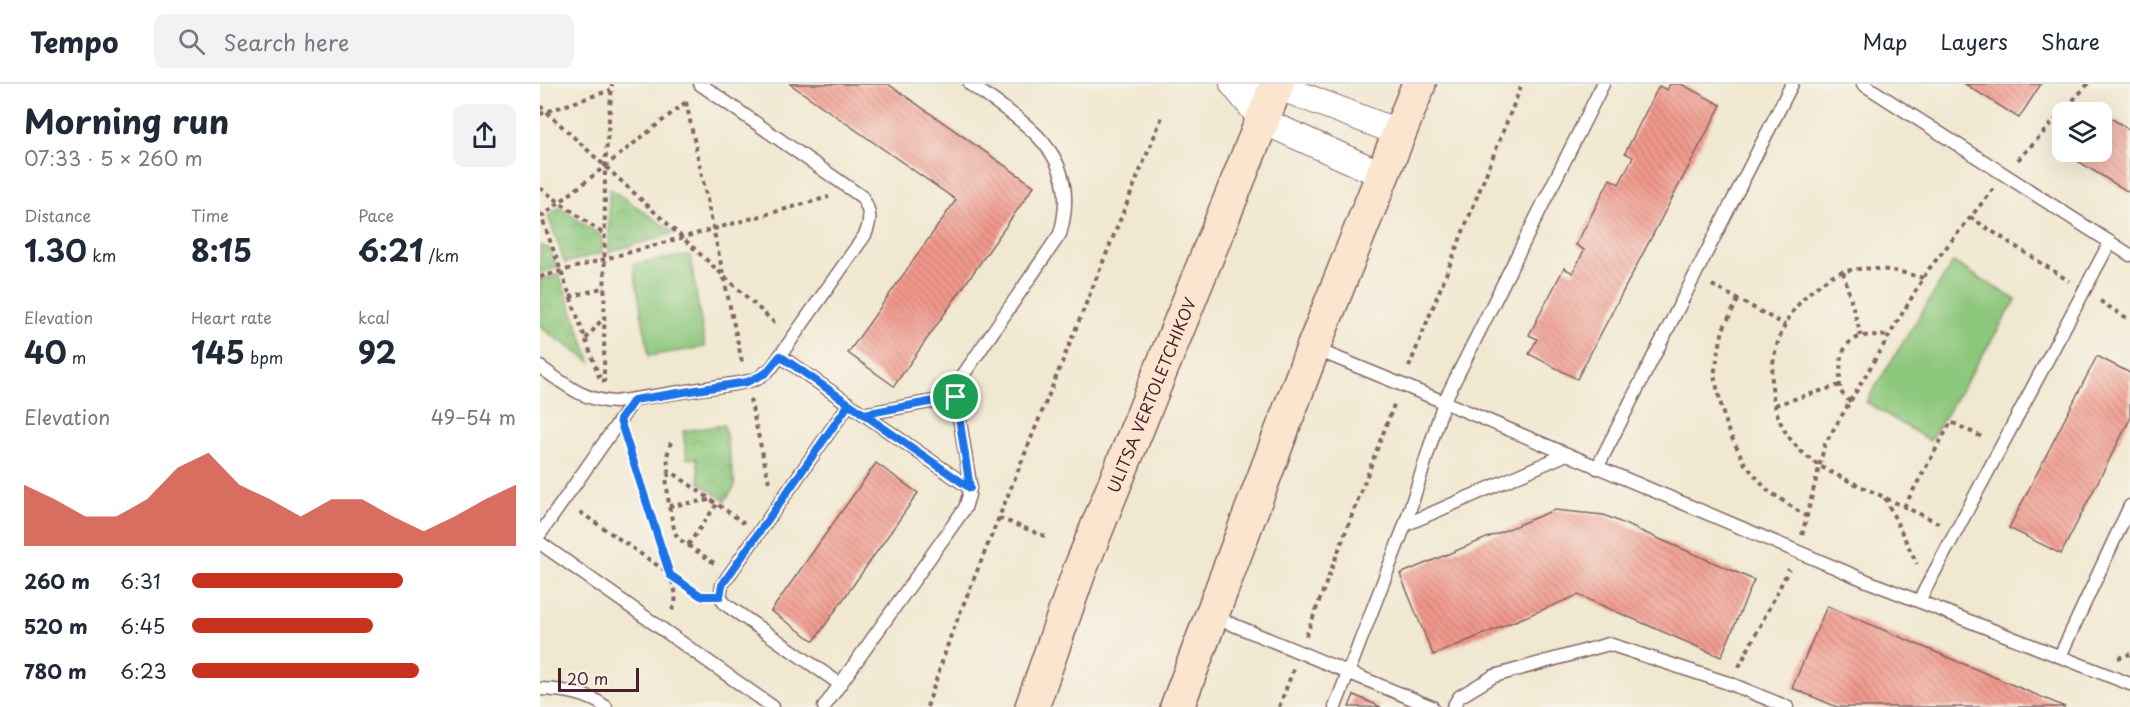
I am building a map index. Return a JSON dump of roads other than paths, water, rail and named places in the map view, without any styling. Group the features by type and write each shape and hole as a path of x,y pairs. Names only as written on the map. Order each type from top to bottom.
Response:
{"main road":[{"path":"1177,707 1313,348 1419,84"},
{"name":"ULITSA VERTOLETCHIKOV","path":"1031,706 1079,572 1263,121 1272,85"}],"street":[{"path":"1233,84 1263,121 1383,175"},
{"path":"1272,85 1400,133"}],"lane":[{"path":"824,707 965,508 970,488 956,397 959,381 1060,234 1065,205 1061,174 1054,157 1042,139 1020,119 970,84"},
{"path":"1335,707 1405,525 1444,402 1603,84"},
{"path":"1597,468 1792,84"},
{"path":"1863,84 2130,255"},
{"path":"540,367 579,394 604,402 634,400 747,382 766,373 780,356 868,228 870,214 862,197 696,88"},
{"path":"1918,601 2110,242"},
{"path":"1313,348 1798,552 2130,684"},
{"path":"780,356 970,488"},
{"path":"864,414 956,397"},
{"path":"540,534 634,400"},
{"path":"840,684 725,604 720,596 722,585 849,404"},
{"path":"1405,525 1567,454"},
{"path":"2060,656 2130,506"},
{"path":"540,543 773,707"},
{"path":"1212,616 1432,707"},
{"path":"1453,707 1459,697 1494,676 1609,644 1731,684 1787,707"},
{"path":"540,689 570,692 594,698 606,707"}]}
